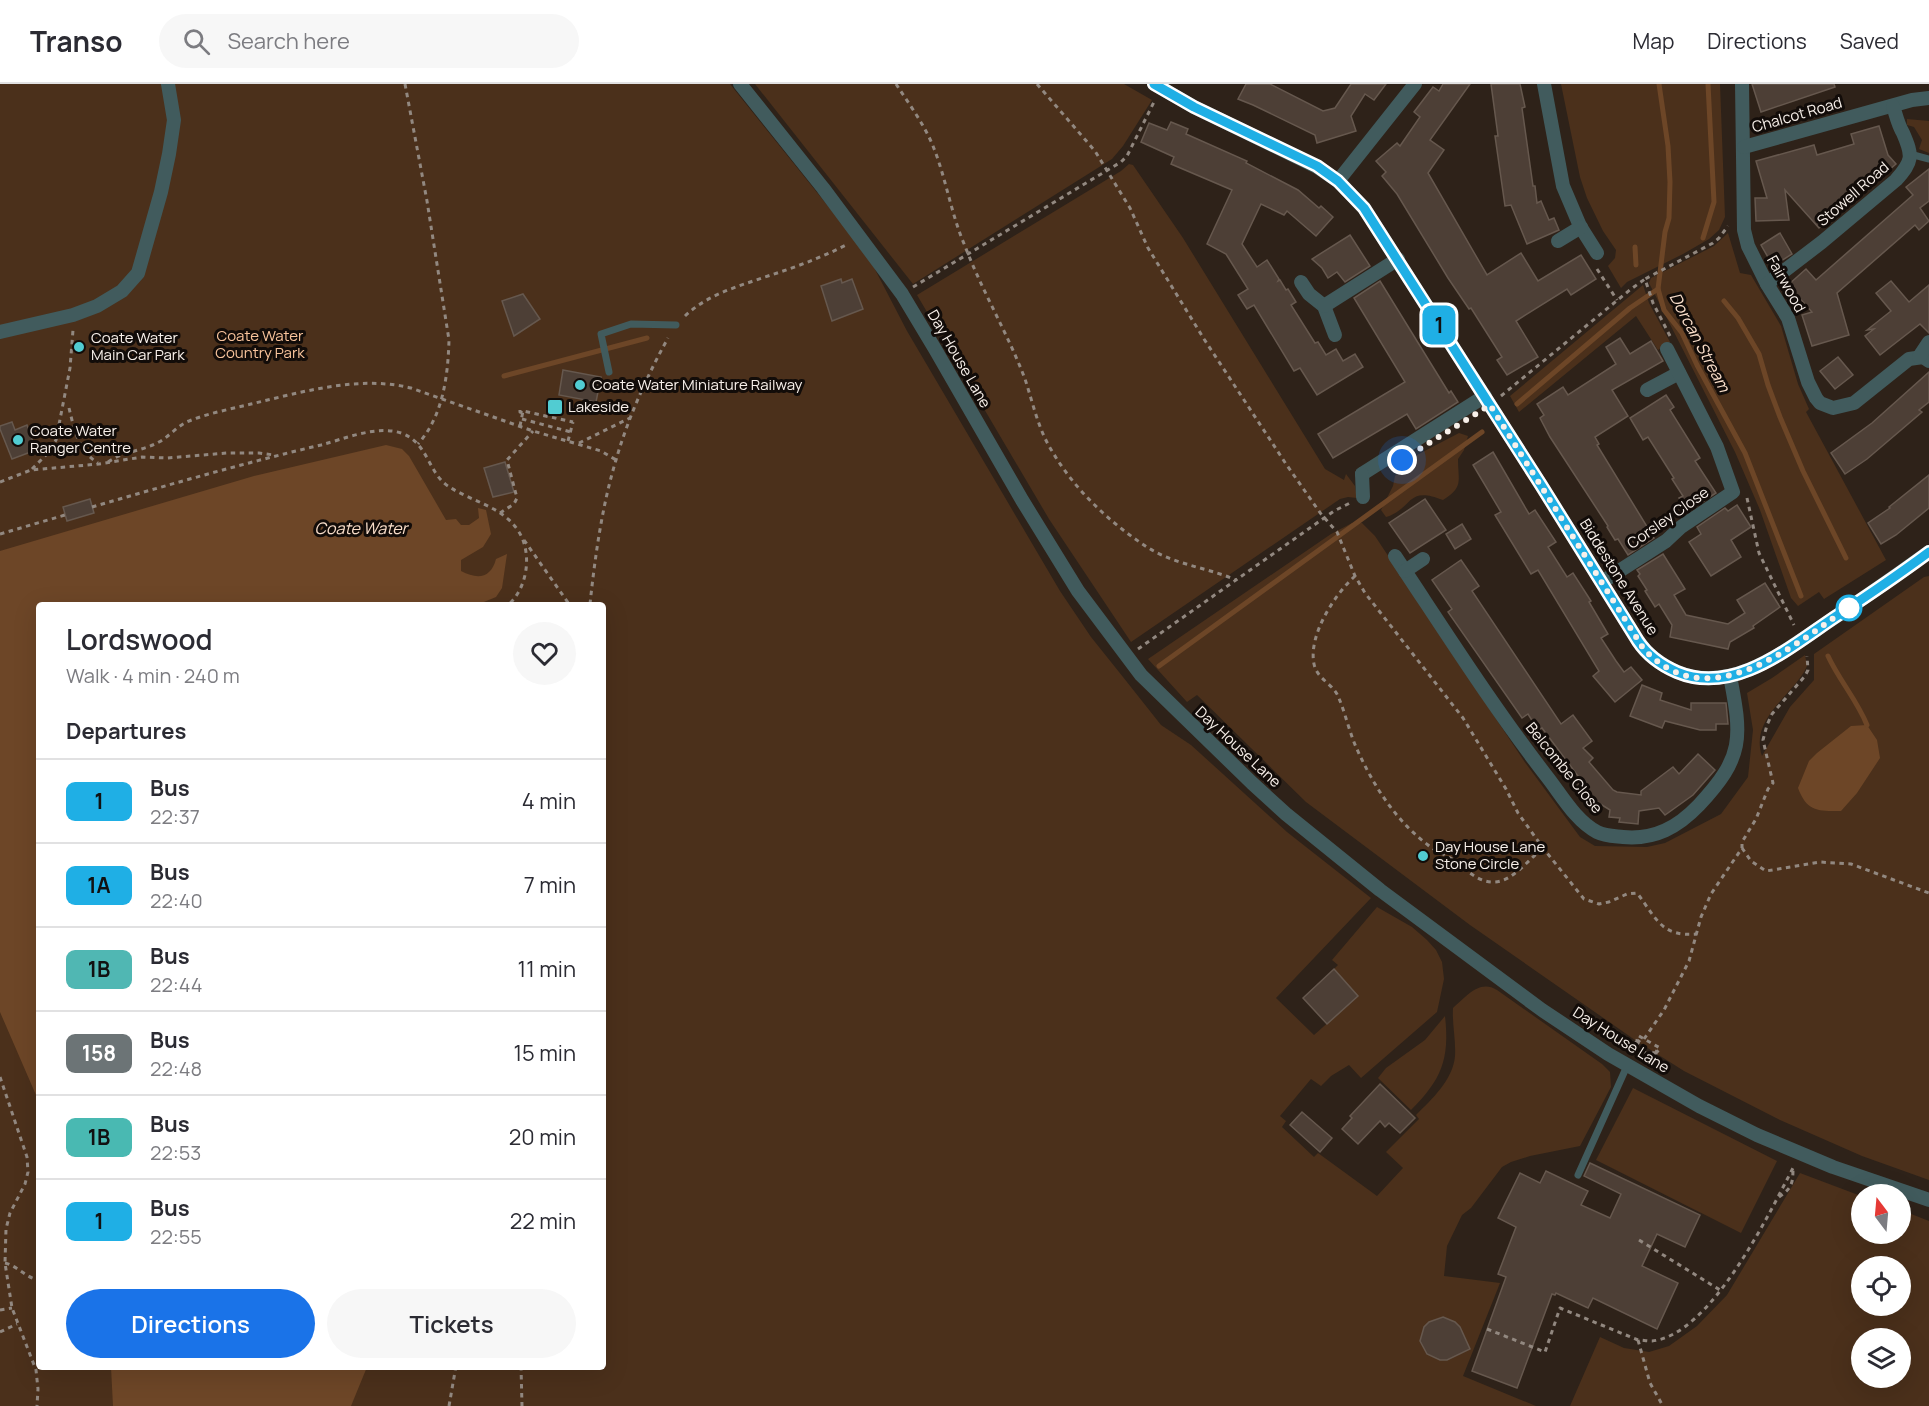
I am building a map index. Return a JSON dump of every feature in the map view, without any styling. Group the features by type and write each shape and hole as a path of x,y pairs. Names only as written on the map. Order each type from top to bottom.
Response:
{"street":[{"path":"0,332 73,315 98,306 123,291 138,273 161,192 169,154 174,120 168,84"},
{"name":"Day House Lane","path":"740,84 861,237 902,294 1071,581 1147,681 1252,783 1380,890 1542,1010 1627,1066 1718,1116 1800,1154 1867,1180 1929,1200"},
{"path":"1338,181 1415,84"},
{"path":"1544,84 1563,186 1581,227 1597,253"},
{"name":"Fairwood","path":"1742,84 1745,238 1767,284 1788,318 1813,393 1820,404 1840,408 1854,403 1909,359 1924,359"},
{"name":"Biddestone Avenue","path":"1158,86 1194,107 1317,166 1338,181 1364,208 1488,400 1638,641 1656,660 1671,670 1692,677 1711,678 1730,676 1756,667 1891,580 1929,552"},
{"name":"Chalcot Road","path":"1744,147 1929,98"},
{"path":"1893,106 1910,154"},
{"name":"Stowell Road","path":"1767,284 1822,242 1896,180 1909,164 1910,154"},
{"path":"1558,241 1581,227"},
{"path":"1324,306 1398,259"},
{"path":"1301,282 1309,294 1324,306 1335,335"},
{"path":"1924,359 1929,342"},
{"name":"Corsley Close","path":"1602,582 1666,541 1681,526 1733,492 1721,456 1667,350"},
{"path":"1647,390 1679,373"},
{"path":"1358,500 1356,472 1488,400"},
{"name":"Belcombe Close","path":"1395,556 1524,747 1576,813 1597,831 1609,836 1646,838 1667,831 1695,810 1725,775 1732,762 1739,734 1730,676"},
{"path":"1406,571 1423,559"}],"lane":[{"path":"1910,154 1929,159"},
{"path":"609,372 601,334 632,324 676,325"},
{"path":"1578,1175 1627,1066"}],"path":[{"path":"405,84 448,331 448,359 441,399 433,423 418,444"},
{"path":"896,84 922,123 934,148 952,213 968,255 1024,378 1051,451 1073,480 1104,514 1147,547 1176,562 1216,572 1236,580"},
{"path":"1037,84 1095,151 1130,208 1165,279 1286,464 1335,529 1354,574 1378,612 1462,718 1506,789 1518,813 1543,848 1584,899 1599,904 1627,894 1637,893 1663,927 1671,933 1697,934"},
{"path":"902,294 1107,171 1127,156 1158,86"},
{"path":"1488,400 1645,279 1719,238 1730,219"},
{"path":"590,602 604,514 616,460 658,356 676,325 695,306 714,295 803,264 861,237"},
{"path":"1597,253 1590,258 1617,300"},
{"path":"1645,279 1653,303"},
{"path":"31,470 48,453 56,440 72,352 73,315"},
{"path":"108,462 117,455 158,443 187,422 298,393 358,384 392,383 520,427 601,451 616,460"},
{"path":"69,408 75,433 83,449 91,459 99,464"},
{"path":"520,427 523,411 574,421 568,441"},
{"path":"541,424 543,415"},
{"path":"578,444 632,417"},
{"path":"522,419 571,432"},
{"path":"92,507 276,456 384,431 402,433 418,444 444,483 500,513 516,527 568,602"},
{"path":"500,513 514,504 517,498 507,460 533,431"},
{"path":"0,482 31,470 99,464 142,457 167,458 227,453 259,453 276,456"},
{"path":"1127,657 1344,504 1358,500"},
{"path":"0,534 65,515"},
{"path":"512,602 518,595 526,574 521,536"},
{"path":"1354,574 1339,592 1327,612 1317,635 1314,663 1323,681 1337,696 1356,748 1383,799 1411,831 1430,847 1451,858 1469,873 1486,881 1497,882 1506,879 1543,848"},
{"path":"1644,1039 1664,1010 1679,982 1689,961 1701,916 1711,894 1742,848 1742,842 1773,783 1763,741 1772,714"},
{"path":"1742,848 1751,861 1766,871 1820,862 1851,864 1929,893"},
{"path":"1639,1036 1644,1039 1660,1048 1658,1052 1653,1050 1652,1052 1656,1054 1654,1058 1634,1046 1636,1042 1641,1043 1637,1040 1639,1036"},
{"path":"0,1077 23,1144 28,1172 25,1184 10,1213 2,1248 16,1324 36,1370 37,1406"},
{"path":"1487,1329 1545,1352 1560,1308 1638,1340 1652,1341 1670,1335 1692,1320 1714,1299 1750,1246 1800,1154"},
{"path":"1778,1198 1790,1190 1793,1183 1793,1167"},
{"path":"1639,1240 1720,1290"},
{"path":"5,1263 14,1265 36,1279"},
{"path":"0,1310 12,1308"},
{"path":"0,1332 16,1324"},
{"path":"1638,1340 1650,1383 1663,1406"},
{"path":"449,1406 455,1370"},
{"path":"521,1370 522,1406"}],"green space":[{"name":"Coate Water Country Park","path":"0,84 730,84 868,256 907,331 1060,591 1091,637 1161,725 1191,745 1287,832 1371,898 1276,998 1314,1035 1358,996 1334,969 1338,965 1332,960 1377,907 1412,927 1436,950 1442,962 1444,979 1437,1012 1361,1078 1349,1065 1331,1076 1321,1086 1311,1079 1280,1116 1286,1121 1282,1127 1314,1157 1318,1153 1377,1196 1403,1168 1386,1152 1419,1119 1416,1115 1441,1089 1450,1073 1455,1056 1453,1008 1473,991 1484,987 1497,990 1610,1072 1611,1087 1580,1146 1530,1156 1502,1167 1471,1208 1462,1215 1447,1246 1444,1276 1500,1283 1463,1376 1536,1406 0,1406"},
{"path":"755,84 1124,84 1152,100 1123,146 1112,159 913,284"},
{"path":"1561,84 1720,84 1725,217 1719,230 1709,239 1627,282 1621,288 1608,266 1615,258 1616,250 1603,231 1580,177"},
{"path":"1907,119 1929,121 1929,153 1919,149 1922,140 1914,127 1907,125"},
{"path":"1129,164 1133,165 1183,238 1325,469 1344,480 1346,474 1355,486 1357,498 1340,499 1131,642 1049,519 917,295"},
{"path":"1728,233 1740,273 1751,275 1781,326 1798,384 1809,409 1806,412 1886,560 1824,599 1819,592 1798,606 1791,598 1760,510 1735,452 1649,283 1651,278 1714,246"},
{"path":"1643,285 1649,303 1670,342 1658,350 1636,316 1519,412 1510,396"},
{"path":"1459,433 1468,436 1464,450 1458,459 1459,478 1454,491 1443,500 1422,495 1416,497 1386,517 1381,510 1393,486 1395,476 1417,455"},
{"path":"1352,523 1362,523 1375,536 1524,761 1580,837 1595,846 1647,847 1665,843 1721,814 1748,777 1753,730 1747,693 1805,655 1807,666 1804,672 1772,711 1761,732 1762,756 1790,707 1814,680 1814,654 1924,577 1929,576 1929,1180 1862,1156 1780,1120 1684,1071 1635,1040 1470,925 1306,802 1197,695 1187,702 1148,659 1331,534"},
{"path":"1445,1016 1446,1045 1441,1068 1430,1089 1411,1110 1378,1078 1386,1068 1425,1040"},
{"path":"1633,1088 1777,1161 1741,1233 1596,1160"},
{"path":"1800,1173 1851,1192 1851,1244 1911,1244 1911,1214 1929,1221 1929,1406 1570,1406 1600,1337 1624,1348 1649,1352 1669,1346 1697,1326 1727,1295"}],"water":[{"name":"Coate Water","path":"386,445 402,449 409,456 446,520 456,519 461,525 469,525 479,518 478,508 486,510 491,534 483,547 461,560 461,571 473,576 483,576 491,570 496,559 507,554 502,588 496,597 484,602 36,602 36,1095 0,1012 0,551 254,476"},
{"path":"1867,725 1877,740 1880,758 1857,793 1841,811 1826,811 1809,806 1798,788 1809,761 1851,726"},
{"path":"111,1370 366,1370 351,1406 113,1406"}],"building":[{"path":"1246,84 1270,84 1323,111 1335,108 1351,84 1386,84 1374,100 1365,94 1351,116 1356,131 1317,143 1315,135 1238,99"},
{"path":"1443,84 1470,84 1430,140 1444,150 1428,173 1487,275 1521,253 1538,281 1581,255 1596,279 1571,295 1567,289 1516,321 1538,357 1507,375 1497,360 1502,357 1471,308 1469,309 1448,278 1397,194 1382,176 1386,172 1376,161 1397,143 1400,146 1420,117 1414,112 1433,87 1439,91"},
{"path":"1491,84 1520,84 1537,203 1541,201 1549,220 1554,218 1559,230 1527,244 1511,205 1505,206 1495,136 1498,136"},
{"path":"1752,84 1834,84 1835,87 1761,112"},
{"path":"1171,122 1188,129 1186,134 1247,161 1246,163 1298,190 1333,217 1316,236 1287,211 1284,215 1261,204 1242,244 1257,267 1267,260 1279,279 1278,281 1280,280 1286,290 1288,289 1296,302 1291,305 1315,343 1318,342 1326,355 1336,349 1343,361 1355,354 1363,367 1317,395 1300,368 1294,371 1254,305 1247,309 1238,295 1248,289 1226,254 1207,244 1232,190 1171,164 1174,157 1141,142 1149,123 1167,130"},
{"path":"1879,126 1888,155 1896,164 1881,177 1875,171 1846,195 1850,201 1819,228 1785,190 1789,220 1756,221 1755,198 1767,198 1756,161 1814,145 1817,155 1854,144 1851,134"},
{"path":"1929,169 1929,201 1920,208 1929,221 1919,230 1915,225 1837,293 1849,335 1812,346 1802,315 1812,312 1788,285 1806,269 1816,280 1913,195 1906,187"},
{"path":"1780,233 1792,254 1773,266 1761,245"},
{"path":"1350,235 1370,266 1345,282 1337,272 1328,278 1322,268 1312,259"},
{"path":"841,279 842,283 852,279 863,309 832,321 821,286"},
{"path":"1380,281 1449,393 1451,391 1458,402 1416,429 1407,414 1333,458 1318,434 1405,382 1354,298"},
{"path":"1891,281 1909,302 1929,285 1929,333 1920,324 1880,355 1865,336 1874,329 1867,330 1891,311 1876,293"},
{"path":"523,294 540,319 514,336 502,301"},
{"path":"1620,338 1630,354 1651,341 1663,361 1612,390 1628,416 1595,437 1599,444 1597,445 1654,538 1628,555 1618,539 1615,540 1550,437 1540,418 1544,415 1537,404 1563,387 1568,395 1616,364 1606,347"},
{"path":"1838,357 1853,375 1835,389 1820,371"},
{"name":"Coate Water Miniature Railway","path":"563,370 601,377 596,402 559,395"},
{"path":"1929,372 1929,402 1919,410 1922,412 1867,459 1845,474 1831,453 1872,423"},
{"path":"1666,395 1674,407 1670,410 1700,458 1695,461 1716,493 1687,512 1679,498 1683,496 1672,479 1674,478 1648,437 1643,440 1630,418"},
{"name":"Coate Water Ranger Centre","path":"12,422 15,430 27,425 36,450 12,459 0,426"},
{"path":"1493,452 1529,514 1535,510 1556,542 1548,547 1567,577 1573,573 1591,601 1589,602 1608,634 1601,638 1616,661 1624,672 1631,667 1642,680 1615,702 1593,676 1599,671 1538,570 1531,574 1495,515 1501,512 1473,465"},
{"path":"505,462 514,492 493,497 484,468"},
{"path":"1929,475 1929,508 1881,544 1868,523 1890,508"},
{"path":"90,499 94,513 67,521 63,507"},
{"path":"1425,499 1446,530 1410,553 1389,523"},
{"path":"1737,505 1751,527 1731,540 1741,557 1711,576 1689,542 1701,534 1697,527 1725,508 1728,511"},
{"path":"1462,524 1471,539 1455,549 1446,534"},
{"path":"1663,554 1685,589 1674,595 1686,615 1728,624 1745,613 1737,600 1765,583 1780,607 1753,626 1754,628 1730,642 1728,649 1670,637 1672,625 1659,604 1655,607 1645,591 1647,590 1637,570"},
{"path":"1461,560 1479,586 1472,591 1561,724 1573,715 1592,741 1583,748 1593,758 1589,762 1613,790 1641,795 1641,791 1673,767 1679,774 1698,754 1715,770 1693,795 1665,815 1659,808 1639,811 1638,824 1619,822 1620,818 1609,817 1610,810 1578,790 1580,789 1573,781 1578,776 1542,728 1538,730 1528,714 1522,718 1448,612 1452,609 1432,580"},
{"path":"1642,685 1662,693 1660,700 1691,710 1691,703 1726,703 1728,724 1716,724 1716,730 1700,730 1665,721 1662,728 1630,716"},
{"path":"1334,969 1358,996 1327,1024 1303,998"},
{"path":"1380,1084 1415,1118 1400,1133 1389,1123 1385,1127 1380,1121 1358,1144 1342,1129 1352,1118 1350,1116"},
{"path":"1302,1112 1332,1138 1320,1152 1290,1125"},
{"path":"1590,1163 1700,1215 1685,1247 1657,1234 1642,1266 1678,1283 1657,1329 1593,1298 1588,1308 1556,1293 1552,1294 1517,1388 1472,1371 1506,1277 1498,1274 1516,1227 1498,1218 1520,1173 1540,1183 1546,1171 1588,1191 1581,1205 1610,1218 1621,1194 1584,1176"},
{"path":"1443,1317 1460,1327 1470,1349 1447,1360 1440,1360 1427,1354 1420,1341 1424,1327 1429,1322"}],"waterway":[{"name":"Dorcan Stream","path":"1659,84 1668,146 1670,182 1669,218 1665,232 1658,289 1664,310 1682,333 1745,453 1801,596"},
{"path":"1703,238 1714,202 1708,84"},
{"path":"1635,247 1636,265"},
{"path":"1517,404 1630,308 1658,289"},
{"path":"1724,301 1738,318 1759,354 1780,417 1803,471 1846,558"},
{"path":"504,376 647,338"},
{"path":"1159,666 1482,432"},
{"name":"Dorcan Stream","path":"1828,656 1867,725"}],"bus line":[{"name":"1","path":"1154,84 1194,107 1317,166 1338,181 1364,208 1375,222 1638,641 1649,655 1663,665 1681,674 1701,678 1730,676 1749,670 1799,641 1929,552"}],"place":[{"name":"Coate Water Main Car Park","path":"79,347"},
{"name":"Coate Water Miniature Railway","path":"580,385"},
{"name":"Lakeside","path":"555,407"},
{"name":"Coate Water Ranger Centre","path":"18,440"},
{"name":"Day House Lane Stone Circle","path":"1423,856"}],"route":[{"path":"1402,460 1490,405 1643,648 1663,665 1681,674 1701,678 1739,674 1766,662 1854,604 1849,608"}]}
